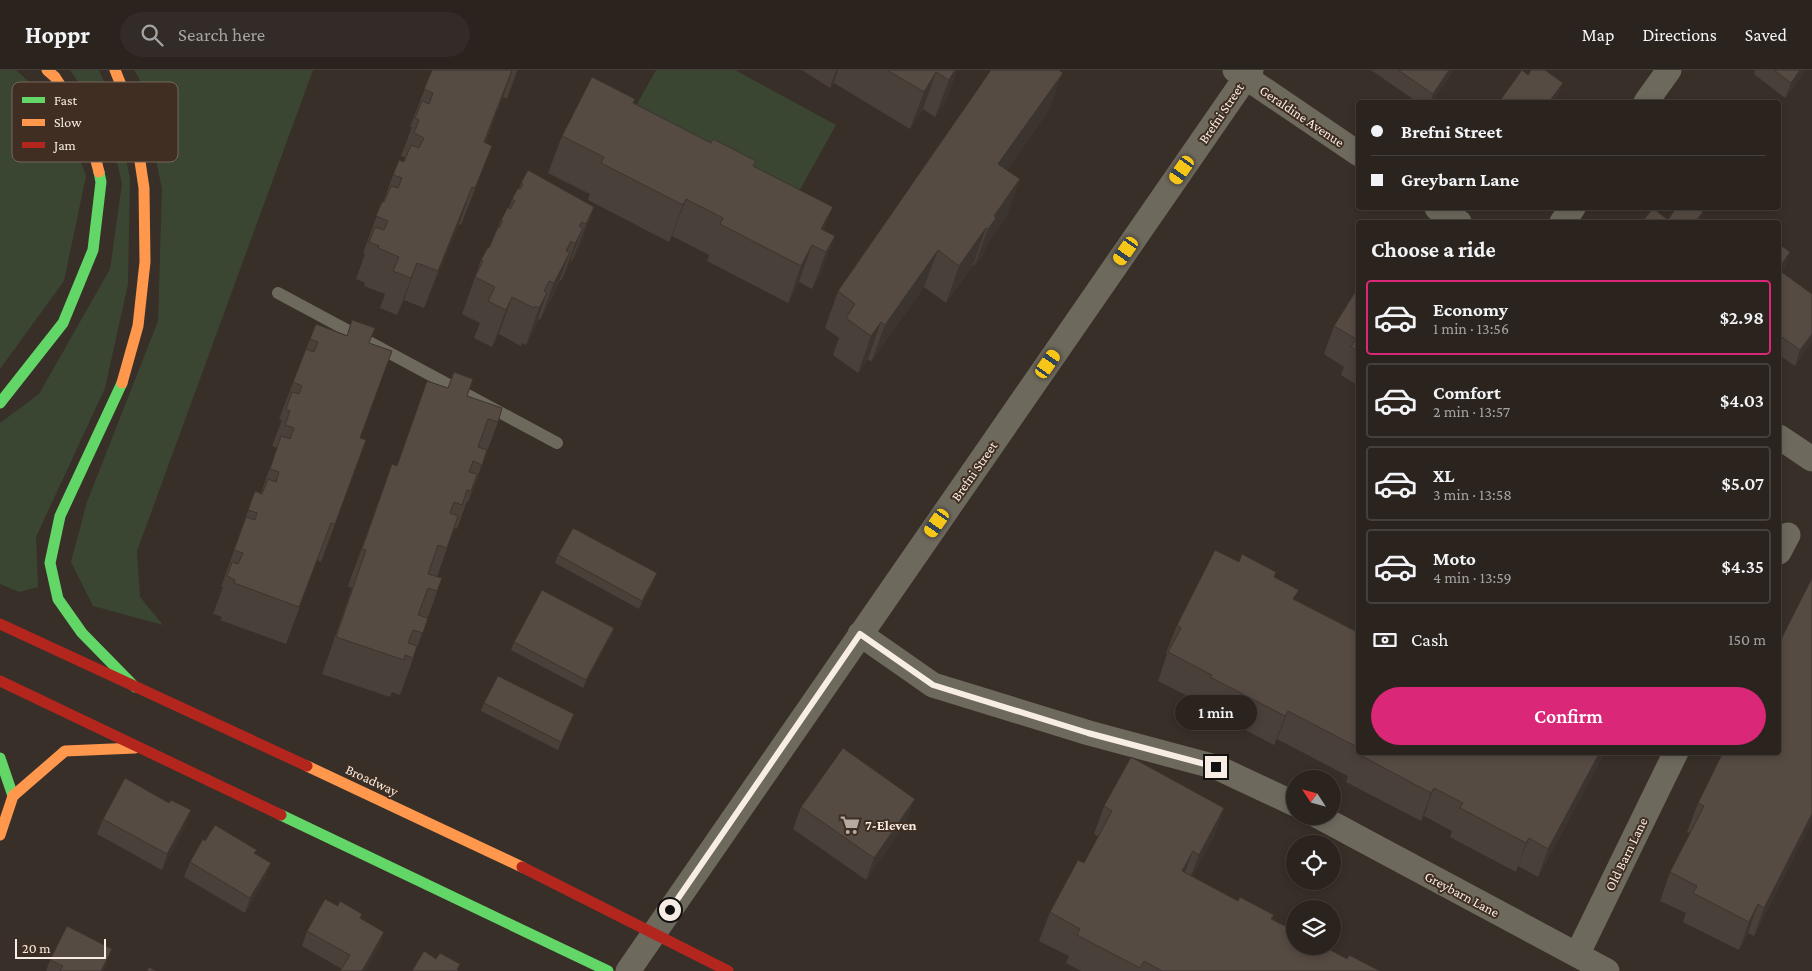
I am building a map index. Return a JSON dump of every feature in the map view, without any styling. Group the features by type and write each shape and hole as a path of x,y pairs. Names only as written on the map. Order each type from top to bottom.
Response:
{"main road":[{"path":"47,70 58,82"},
{"path":"115,70 120,82"},
{"path":"0,403 63,323 93,250 101,182 96,162"},
{"path":"135,687 82,633 58,599 50,563 60,516 120,390 138,326 145,262 144,188 140,162"},
{"name":"Broadway","path":"0,624 434,825 655,932 728,971"},
{"path":"0,681 608,971"},
{"path":"0,835 13,796 65,751 140,748"},
{"path":"0,758 13,796"}],"street":[{"path":"1647,100 1669,70"},
{"name":"Geraldine Avenue","path":"1244,73 1356,152"},
{"name":"Brefni Street","path":"628,971 1244,73"},
{"path":"1440,210 1456,220"},
{"path":"1781,438 1812,459"},
{"path":"860,634 933,685 1088,733 1216,767 1286,800"},
{"name":"Old Barn Lane","path":"1577,955 1675,755"},
{"name":"Greybarn Lane","path":"1335,825 1607,971"}],"lane":[{"path":"278,293 557,443"}],"green space":[{"path":"0,70 16,70 29,82 12,82 12,162 81,162 86,176 64,281 0,369"},
{"path":"70,70 99,70 104,82 78,82"},
{"path":"134,70 313,70 137,551 140,597 163,625 93,606 71,562 87,502 158,321 162,189 156,162 178,162 178,82 140,82"},
{"path":"656,70 735,70 836,125 793,202 632,113"},
{"path":"117,162 127,162 130,178 128,284 105,388 36,537 38,587 19,592 0,584 0,423 39,394 110,269 122,184"}],"building":[{"path":"432,70 512,70 484,142 492,146 475,188 472,187 438,271 417,263 411,278 393,271 399,257 369,242 375,227 384,230 388,221 376,216 391,186 398,188 402,178 393,175 399,160 404,162 411,145 419,148 424,138 414,133 419,120 415,118 422,101 429,104 433,93 424,89"},
{"path":"887,70 955,70 949,80 936,72 924,92"},
{"path":"991,70 1059,70 1063,73 998,164 1020,179 994,216 996,218 988,229 986,228 959,266 938,250 885,325 881,322 871,336 846,318 855,304 838,291"},
{"path":"1398,70 1449,70 1433,94"},
{"path":"1522,70 1528,75 1531,70 1545,70 1563,83 1550,100 1500,100"},
{"path":"1774,70 1800,70 1791,83"},
{"path":"592,77 635,99 633,103 711,143 713,139 756,161 753,166 833,207 821,229 835,236 826,252 812,245 801,266 720,224 723,218 686,199 683,205 601,163 604,157 562,136"},
{"path":"528,170 594,207 586,224 582,222 579,226 583,228 575,244 571,241 566,251 570,252 554,283 549,281 544,291 547,293 539,308 535,306 534,308 512,297 506,310 488,301 495,287 475,277 483,261 481,260 503,221 501,220 508,207 510,209 515,201 512,199 518,188 520,189 523,184 521,183"},
{"path":"1651,210 1656,210 1668,220 1644,220"},
{"path":"1675,210 1700,210 1703,212 1697,220 1668,220"},
{"path":"1781,245 1790,252 1781,265"},
{"path":"1781,271 1812,294 1812,334 1800,350 1781,336"},
{"path":"1356,291 1356,339 1334,326"},
{"path":"352,320 375,328 369,343 392,351 360,438 366,440 335,524 331,523 299,607 234,583 235,580 227,576 232,562 238,564 243,553 234,550 246,517 255,520 257,513 248,510 255,491 262,494 268,479 276,482 279,472 270,469 281,436 290,439 294,428 285,425 290,411 286,409 292,392 299,394 302,386 293,382 306,349 314,352 318,342 310,339 316,324 347,336"},
{"path":"1356,339 1356,350 1351,347"},
{"path":"454,372 473,379 467,396 502,408 498,422 488,419 478,447 487,450 482,465 473,461 469,472 477,474 471,491 467,490 462,505 454,502 450,513 458,516 447,548 438,545 428,574 442,578 437,591 428,588 418,615 428,618 423,633 413,630 408,643 417,646 413,658 405,655 404,660 336,637 366,550 362,549 392,464 397,466 427,381 448,388"},
{"path":"573,528 657,573 642,601 558,555"},
{"path":"1215,550 1239,562 1242,554 1276,572 1274,577 1299,590 1293,599 1356,631 1356,746 1288,711 1285,716 1210,677 1212,675 1168,652 1181,628 1177,625"},
{"path":"1812,578 1812,814 1764,908 1758,904 1749,922 1693,893 1697,886 1670,872 1704,806 1698,803 1722,755 1781,755 1781,639"},
{"path":"542,590 614,628 586,680 514,642"},
{"path":"498,676 574,714 561,742 484,703"},
{"name":"7-Eleven","path":"843,748 915,799 874,858 801,807"},
{"path":"1360,755 1598,755 1548,849 1529,838 1526,843 1460,808 1463,803 1434,788 1431,793"},
{"path":"1131,757 1224,808 1199,855 1193,851 1182,871 1238,901 1240,897 1274,915 1271,919 1286,926 1286,955 1340,955 1347,959 1349,955 1380,971 1162,971 1144,961 1140,968 1077,935 1080,929 1050,912 1078,860 1084,863 1112,811 1104,806"},
{"path":"125,778 169,803 171,800 191,810 167,854 103,819"},
{"path":"215,825 257,850 254,853 271,863 250,898 190,862 203,839 205,841"},
{"path":"325,899 338,906 340,901 362,914 360,918 384,932 362,971 340,971 350,955 307,931"},
{"path":"67,926 112,949 101,971 60,971 63,966 50,960"},
{"path":"424,951 436,959 440,953 460,964 457,970 459,971 412,971"},
{"path":"149,967 156,971 147,971"}],"traffic: fast":[{"path":"0,403 63,323 93,250 101,182 99,172"},
{"path":"122,383 60,516 50,563 58,599 82,633 135,687"},
{"path":"0,758 13,796"},
{"path":"281,815 608,971"}],"traffic: slow":[{"path":"47,70 58,82"},
{"path":"115,70 120,82"},
{"path":"96,162 99,172"},
{"path":"122,383 138,326 145,262 144,188 140,162"},
{"path":"13,796 65,751 135,748"},
{"path":"307,766 522,867"},
{"path":"0,835 13,796"}],"traffic: jam":[{"path":"0,624 307,766"},
{"path":"0,681 281,815"},
{"path":"522,867 728,971"}],"place":[{"name":"7-Eleven","path":"850,825"}],"route":[{"path":"670,910 860,634 933,685 1088,733 1216,767"}]}
